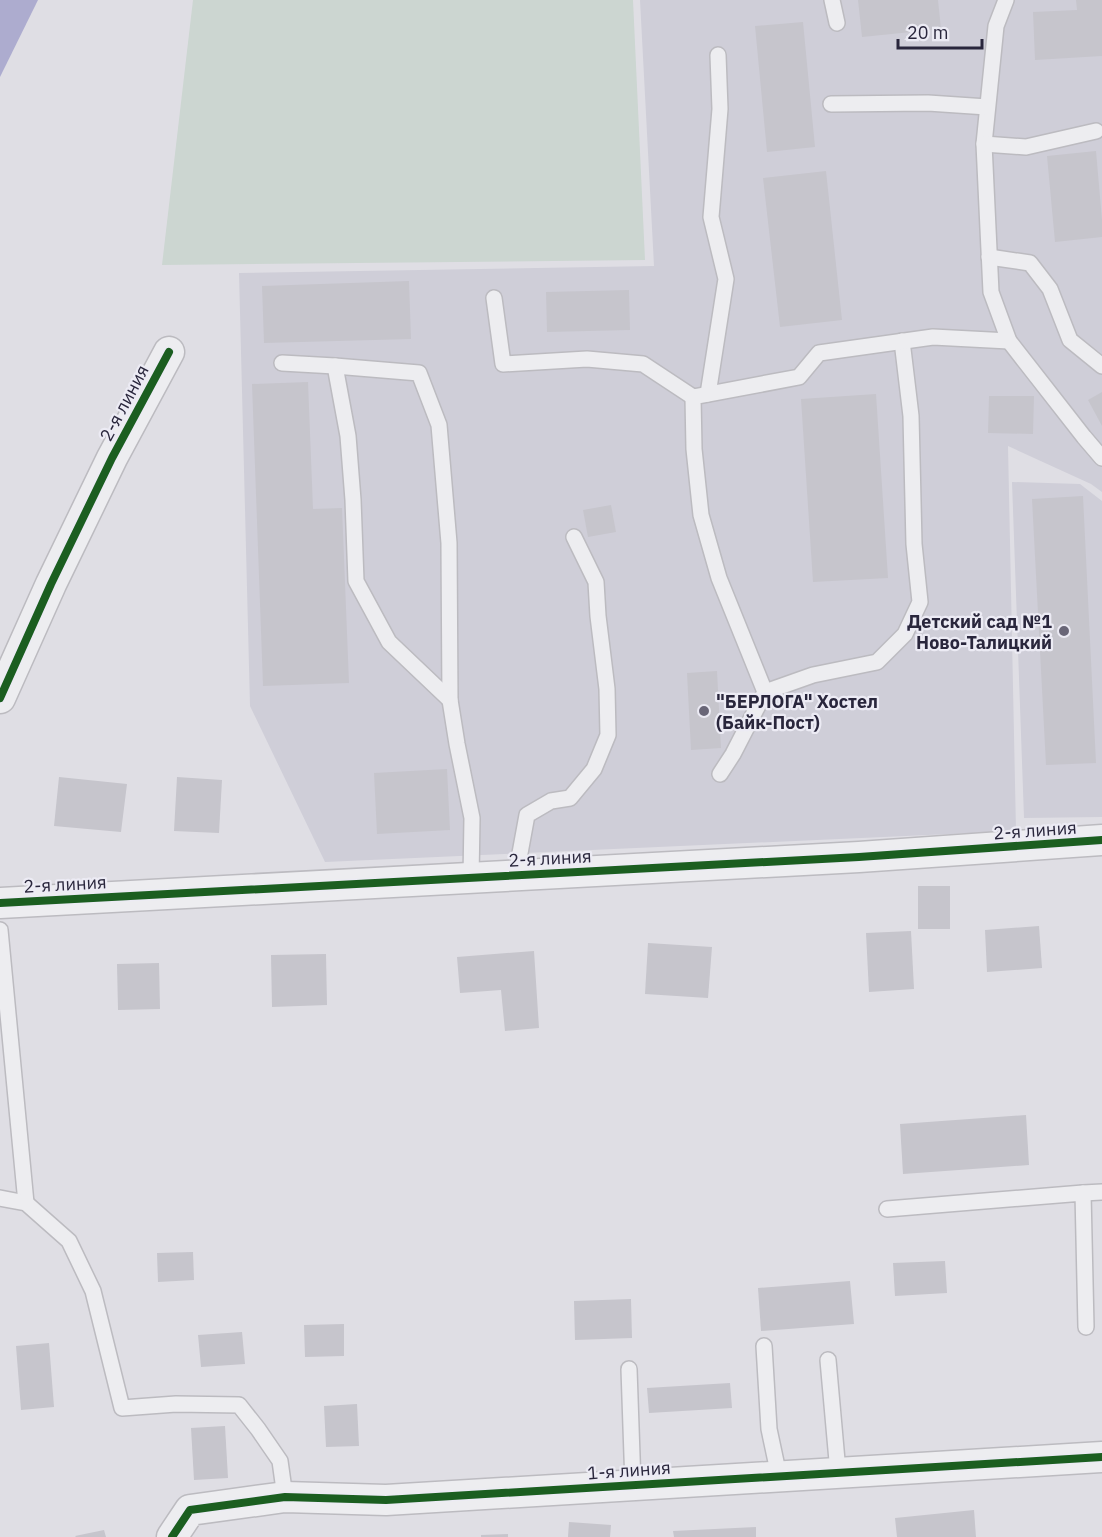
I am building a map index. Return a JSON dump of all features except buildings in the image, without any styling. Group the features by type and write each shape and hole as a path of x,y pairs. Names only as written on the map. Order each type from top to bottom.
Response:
{"street":[{"name":"2-я линия","path":"0,698 51,584 112,458 169,352"},
{"name":"2-я линия","path":"0,903 859,857 1102,840"},
{"name":"1-я линия","path":"172,1537 190,1510 285,1497 386,1500 1102,1456"}],"lane":[{"path":"832,0 837,23"},
{"path":"1006,0 996,26 984,144 991,292 1009,341 1102,458"},
{"path":"718,55 720,109 711,217 726,279 700,395 694,449 701,515 718,578 765,692"},
{"path":"831,104 928,103 987,107"},
{"path":"984,144 1026,147 1096,131"},
{"path":"989,257 1030,263 1050,289 1070,340 1102,366"},
{"path":"494,298 502,364 587,359 643,364 700,395 799,377 819,353 933,337 1009,341"},
{"path":"720,774 765,692 813,675 877,662 905,634 920,602 914,544 911,416 902,341"},
{"path":"282,363 419,373 439,425 449,543 450,700 472,818 471,878"},
{"path":"335,366 348,436 356,581 389,642 450,700"},
{"path":"516,875 527,815 551,801 570,798 594,769 608,735 596,582 574,537"},
{"path":"0,930 26,1203"},
{"path":"887,1209 1102,1192"},
{"path":"1083,1193 1086,1327"},
{"path":"0,1198 26,1203 69,1241 93,1291 122,1408 176,1404 239,1405 280,1461 285,1497"},
{"path":"764,1346 769,1429 779,1476"},
{"path":"828,1360 838,1472"},
{"path":"629,1369 633,1485"}],"shaded area":[{"path":"193,0 633,0 645,260 162,265"},
{"path":"640,0 1102,0 1102,492 1091,484 1008,446 1016,831 325,862 250,706 239,273 654,266"},
{"path":"1012,482 1080,484 1102,501 1102,817 1024,818"}],"water":[{"path":"0,0 38,0 0,77"}],"cycle path":[{"path":"0,698 51,584 112,458 169,352"},
{"path":"0,903 859,857 1102,840"},
{"path":"172,1537 190,1510 285,1497 386,1500 1102,1457"}],"place":[{"name":"Детский сад №1 Ново-Талицкий","path":"1064,631"},
{"name":"\"БЕРЛОГА\" Хостел (Байк-Пост)","path":"704,711"}]}
